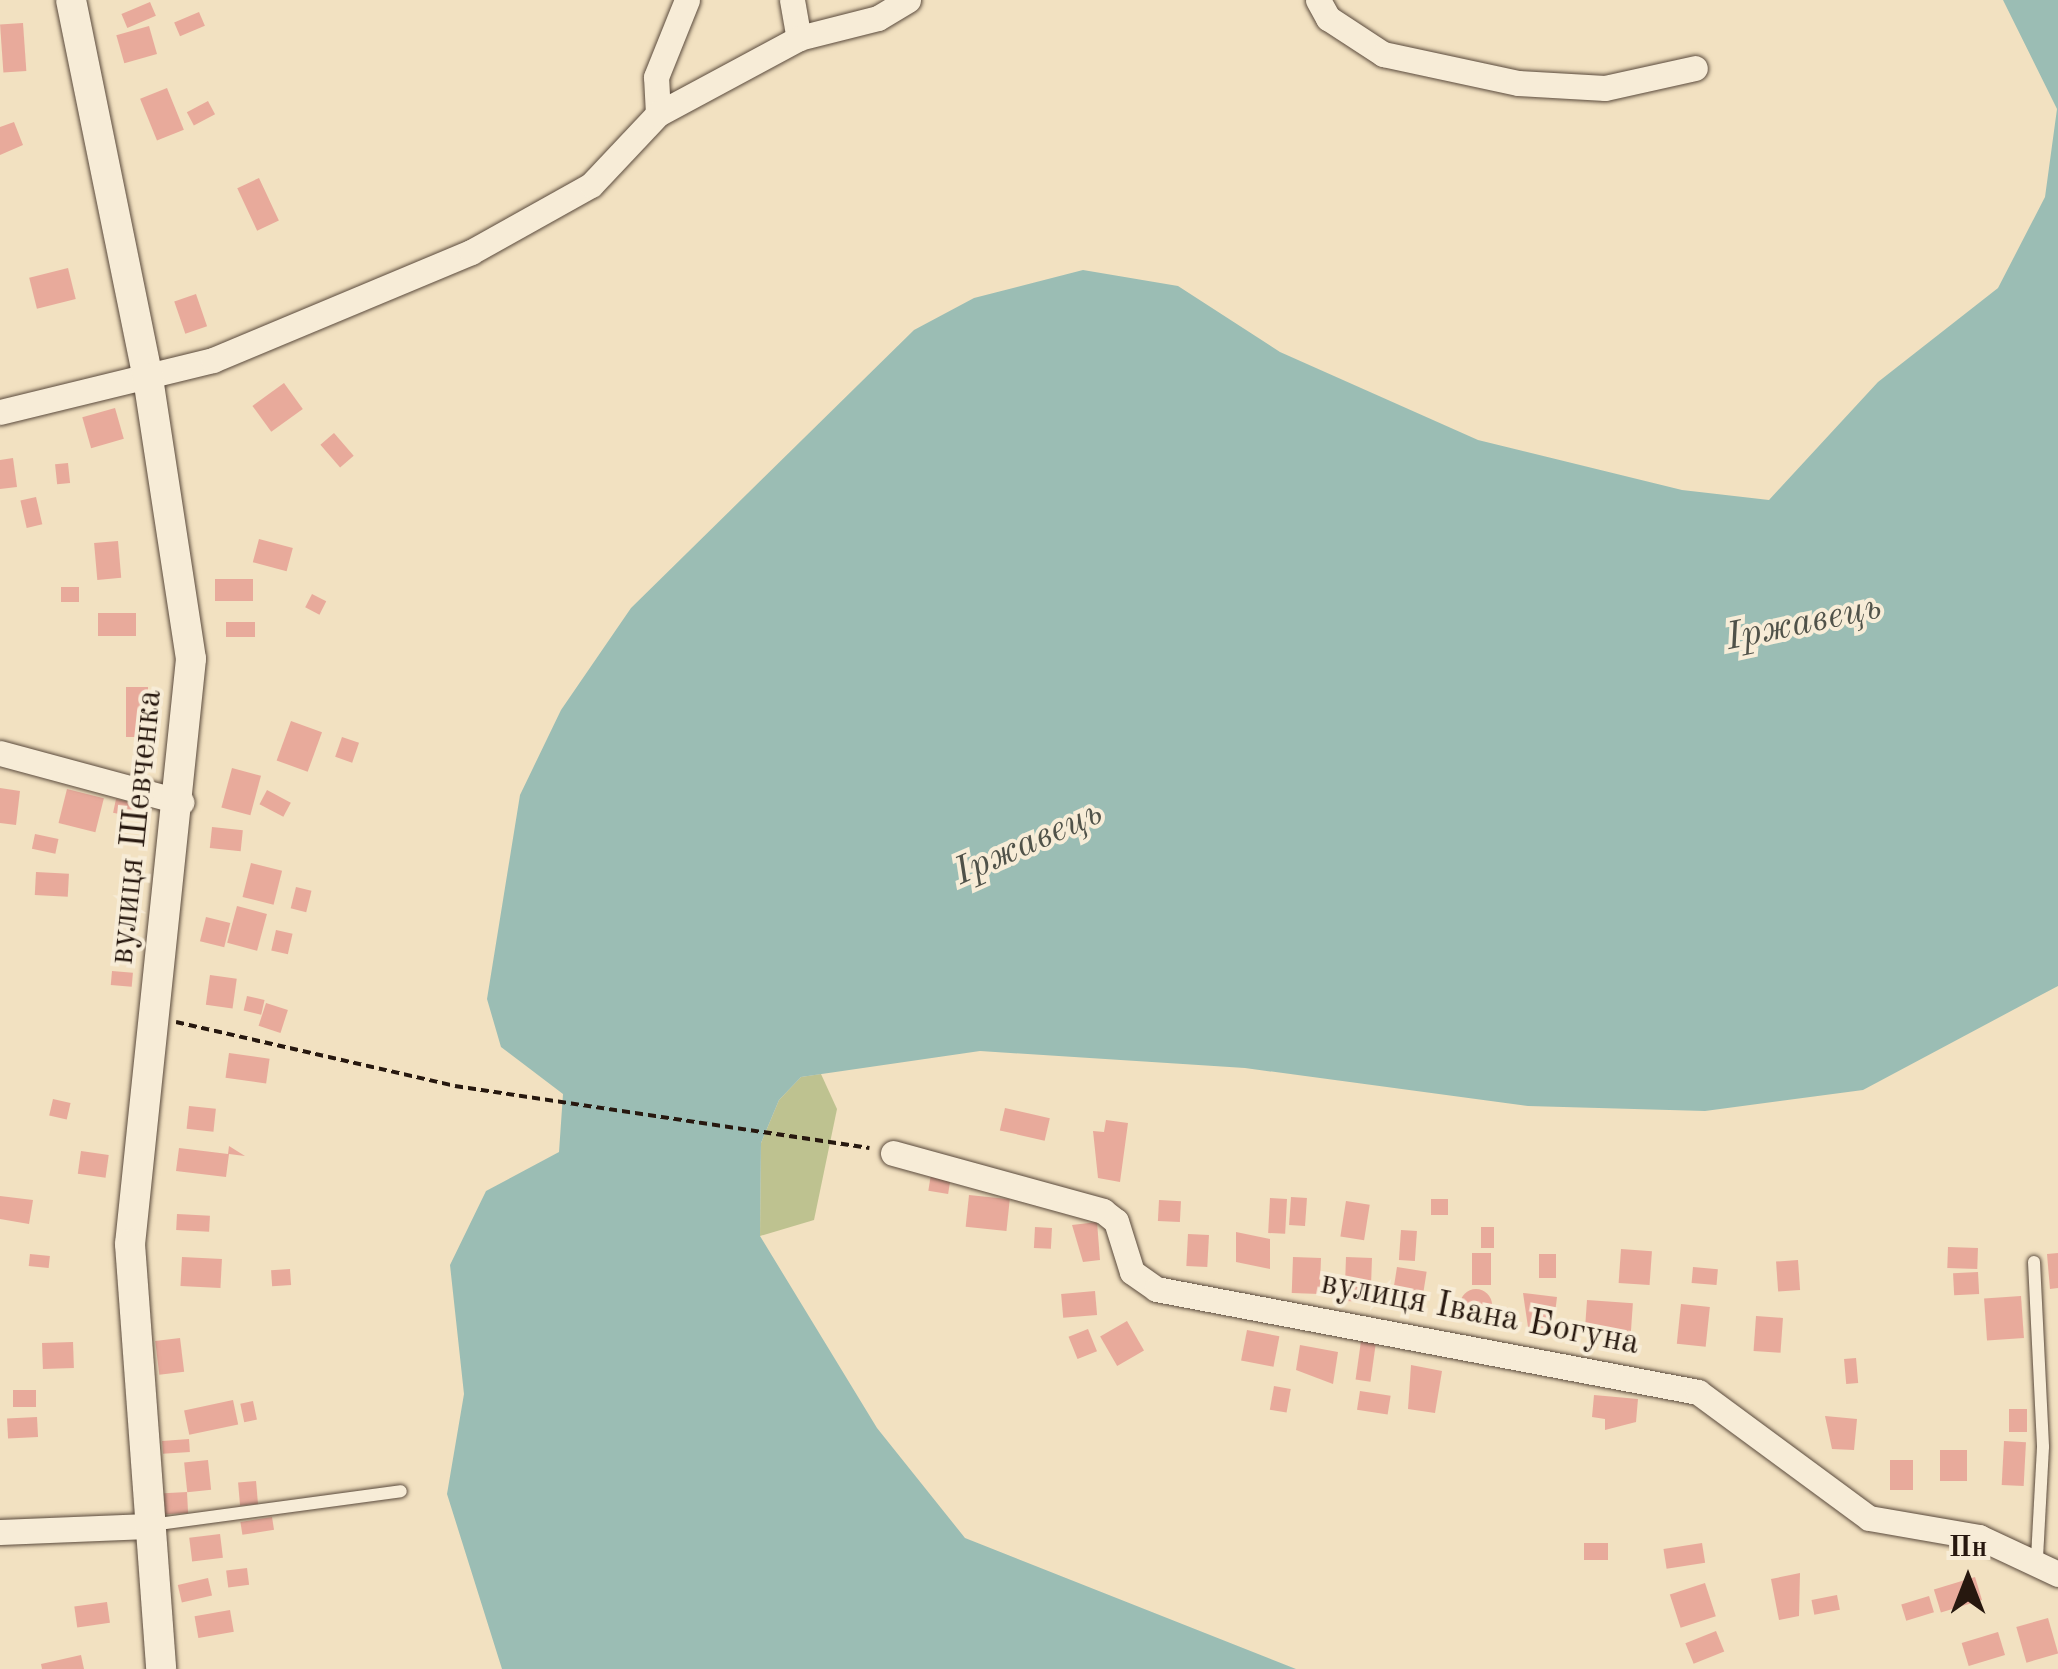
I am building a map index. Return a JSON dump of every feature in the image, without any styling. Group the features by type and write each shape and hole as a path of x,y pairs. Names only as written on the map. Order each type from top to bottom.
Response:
{"street":[{"name":"вулиця Шевченка","path":"71,0 148,378 191,659 181,802 130,1244 161,1669"},
{"path":"658,114 656,77 688,0"},
{"path":"792,0 798,38"},
{"path":"0,412 214,360 541,220 591,184 658,114 798,38 878,18 908,0"},
{"path":"1318,0 1328,18 1383,54 1518,84 1605,88 1695,68"},
{"path":"0,754 72,766 181,802"},
{"name":"вулиця Івана Богуна","path":"893,1152 1103,1211 1116,1221 1132,1272 1156,1289 1698,1392 1869,1518 2037,1556 2058,1574"},
{"path":"0,1532 148,1526"}],"lane":[{"path":"2034,1262 2037,1556"},
{"path":"148,1526 401,1490"}],"path":[{"path":"156,1022 556,1104 793,1134 893,1152"}],"green space":[{"path":"821,1074 837,1109 814,1220 760,1236 761,1143 779,1100 801,1077"}],"water":[{"name":"Іржавець","path":"2003,0 2058,0 2058,986 1863,1090 1705,1111 1528,1106 1245,1068 980,1051 801,1077 779,1100 761,1143 760,1236 877,1428 965,1538 1296,1669 502,1669 447,1494 464,1394 450,1265 486,1191 559,1152 563,1094 501,1047 487,999 520,795 561,710 631,608 914,330 974,298 1083,270 1178,286 1280,352 1478,440 1682,490 1769,500 1878,382 1998,288 2045,197 2057,109"}],"building":[{"path":"150,2 156,16 127,28 121,14"},
{"path":"199,12 205,26 180,36 174,23"},
{"path":"23,23 26,71 3,72 0,25"},
{"path":"149,26 157,54 124,63 116,35"},
{"path":"167,88 184,130 157,141 140,99"},
{"path":"208,101 215,114 194,126 187,112"},
{"path":"14,122 23,145 0,155 0,127"},
{"path":"259,178 279,221 257,231 237,188"},
{"path":"68,268 76,299 37,309 29,278"},
{"path":"196,294 207,326 185,334 174,301"},
{"path":"284,383 303,409 271,432 252,406"},
{"path":"115,408 124,439 91,448 82,417"},
{"path":"334,433 354,456 340,467 320,445"},
{"path":"13,458 17,487 0,489 0,460"},
{"path":"68,463 70,483 57,484 55,464"},
{"path":"36,497 42,524 27,528 20,501"},
{"path":"259,539 293,548 287,571 253,562"},
{"path":"118,541 121,578 97,580 94,543"},
{"path":"215,579 253,579 253,601 215,601"},
{"path":"61,587 79,587 79,602 61,602"},
{"path":"312,594 326,601 319,615 305,607"},
{"path":"98,613 136,613 136,636 98,636"},
{"path":"226,622 255,622 255,637 226,637"},
{"path":"126,687 148,687 148,737 126,737"},
{"path":"291,721 322,732 308,772 277,760"},
{"path":"342,737 359,743 352,763 335,757"},
{"path":"232,768 261,776 250,815 221,808"},
{"path":"0,788 20,791 16,825 0,823"},
{"path":"67,789 104,798 95,832 59,823"},
{"path":"267,790 291,803 283,817 259,804"},
{"path":"116,799 150,806 147,820 113,813"},
{"path":"212,827 243,830 241,851 210,848"},
{"path":"35,834 58,839 55,854 32,849"},
{"path":"251,863 282,871 274,905 243,897"},
{"path":"36,872 69,874 68,897 35,895"},
{"path":"296,887 312,891 306,912 291,908"},
{"path":"237,906 267,914 257,951 227,943"},
{"path":"206,917 230,923 224,947 200,941"},
{"path":"276,930 293,934 288,954 271,950"},
{"path":"112,971 133,973 132,987 111,985"},
{"path":"210,975 237,979 233,1008 206,1005"},
{"path":"247,996 265,1000 261,1015 244,1011"},
{"path":"266,1003 288,1010 280,1033 259,1026"},
{"path":"229,1053 270,1059 266,1083 226,1078"},
{"path":"53,1099 71,1103 67,1120 49,1116"},
{"path":"189,1106 216,1109 213,1132 187,1129"},
{"path":"1005,1108 1050,1118 1045,1141 1000,1130"},
{"path":"1106,1120 1128,1123 1120,1182 1098,1178 1093,1131 1104,1132"},
{"path":"229,1146 245,1156 229,1154 226,1177 176,1171 179,1148 228,1154"},
{"path":"81,1151 109,1155 106,1178 78,1174"},
{"path":"931,1174 951,1177 948,1194 928,1191"},
{"path":"969,1195 1010,1199 1006,1231 966,1227"},
{"path":"0,1196 33,1200 29,1224 0,1219"},
{"path":"1291,1197 1307,1198 1305,1226 1289,1225"},
{"path":"1270,1198 1287,1199 1285,1234 1268,1233"},
{"path":"1431,1199 1448,1199 1448,1215 1431,1215"},
{"path":"1159,1200 1181,1201 1180,1222 1158,1221"},
{"path":"1346,1201 1370,1205 1364,1240 1340,1237"},
{"path":"177,1214 210,1216 209,1232 176,1230"},
{"path":"1097,1222 1100,1260 1083,1262 1072,1225"},
{"path":"1035,1227 1052,1228 1051,1249 1034,1248"},
{"path":"1481,1227 1494,1227 1494,1248 1481,1248"},
{"path":"1401,1230 1417,1231 1415,1261 1399,1260"},
{"path":"1236,1232 1270,1239 1270,1269 1236,1262"},
{"path":"1188,1234 1209,1235 1207,1267 1186,1266"},
{"path":"1948,1247 1978,1248 1977,1269 1947,1268"},
{"path":"1621,1249 1652,1251 1650,1285 1619,1283"},
{"path":"1472,1253 1491,1253 1491,1285 1472,1285"},
{"path":"2058,1253 2058,1288 2050,1289 2047,1254"},
{"path":"30,1254 50,1256 49,1268 29,1266"},
{"path":"1539,1254 1556,1254 1556,1278 1539,1278"},
{"path":"182,1257 222,1259 220,1288 180,1286"},
{"path":"1293,1257 1321,1258 1320,1294 1292,1293"},
{"path":"1346,1257 1372,1258 1370,1302 1344,1301"},
{"path":"1798,1260 1800,1290 1778,1291 1776,1262"},
{"path":"1397,1267 1427,1272 1420,1312 1391,1307"},
{"path":"1693,1267 1718,1269 1717,1285 1692,1283"},
{"path":"290,1269 291,1285 272,1286 271,1270"},
{"path":"1978,1272 1979,1294 1954,1295 1953,1273"},
{"path":"1476,1289 1488,1293 1492,1305 1488,1317 1476,1321 1464,1317 1460,1305 1464,1293"},
{"path":"1095,1291 1097,1315 1063,1318 1061,1294"},
{"path":"1523,1293 1557,1297 1553,1329 1528,1327"},
{"path":"2021,1296 2024,1338 1987,1340 1984,1299"},
{"path":"1587,1300 1633,1303 1631,1337 1585,1334"},
{"path":"1681,1304 1710,1307 1706,1347 1677,1344"},
{"path":"1756,1316 1783,1318 1780,1353 1754,1351"},
{"path":"1127,1321 1144,1350 1117,1366 1100,1336"},
{"path":"1088,1329 1097,1351 1078,1359 1069,1337"},
{"path":"1247,1330 1279,1336 1273,1367 1241,1360"},
{"path":"180,1338 184,1372 159,1375 155,1341"},
{"path":"1361,1341 1376,1343 1370,1382 1356,1380"},
{"path":"73,1342 74,1368 43,1369 42,1343"},
{"path":"1300,1345 1338,1352 1333,1384 1296,1370"},
{"path":"1856,1358 1858,1383 1846,1384 1844,1359"},
{"path":"1411,1365 1442,1371 1435,1413 1408,1409"},
{"path":"1274,1386 1291,1389 1287,1413 1270,1410"},
{"path":"13,1390 36,1390 36,1407 13,1407"},
{"path":"1360,1391 1391,1396 1388,1415 1357,1410"},
{"path":"1594,1395 1638,1399 1636,1422 1605,1430 1605,1419 1592,1417"},
{"path":"233,1400 238,1424 189,1435 184,1410"},
{"path":"253,1401 257,1420 244,1422 240,1404"},
{"path":"2009,1409 2027,1409 2027,1432 2009,1432"},
{"path":"1825,1416 1857,1419 1854,1450 1832,1449"},
{"path":"37,1417 38,1437 8,1439 7,1419"},
{"path":"189,1439 190,1452 163,1454 162,1441"},
{"path":"2004,1441 2026,1442 2024,1486 2002,1485"},
{"path":"1940,1450 1967,1450 1967,1481 1940,1481"},
{"path":"208,1460 211,1490 187,1492 184,1463"},
{"path":"1890,1460 1913,1460 1913,1490 1890,1490"},
{"path":"256,1481 258,1504 240,1505 238,1483"},
{"path":"187,1492 188,1513 165,1514 164,1493"},
{"path":"272,1517 274,1530 242,1535 240,1522"},
{"path":"220,1534 223,1558 192,1562 189,1538"},
{"path":"1584,1543 1608,1543 1608,1560 1584,1560"},
{"path":"1702,1543 1705,1563 1667,1569 1663,1549"},
{"path":"247,1568 249,1585 228,1587 226,1571"},
{"path":"1800,1573 1799,1616 1779,1620 1771,1579"},
{"path":"1975,1577 1982,1600 1941,1613 1934,1590"},
{"path":"208,1578 212,1596 182,1603 178,1585"},
{"path":"1705,1583 1716,1616 1681,1628 1670,1594"},
{"path":"1837,1595 1840,1610 1814,1615 1811,1600"},
{"path":"1929,1596 1934,1612 1906,1621 1901,1604"},
{"path":"107,1602 110,1623 77,1627 74,1607"},
{"path":"230,1610 234,1632 198,1638 195,1616"},
{"path":"2048,1618 2058,1654 2026,1663 2016,1627"},
{"path":"1716,1631 1724,1651 1694,1664 1685,1643"},
{"path":"1998,1632 2005,1655 1969,1666 1962,1643"},
{"path":"81,1655 84,1669 42,1669 41,1664"}]}
